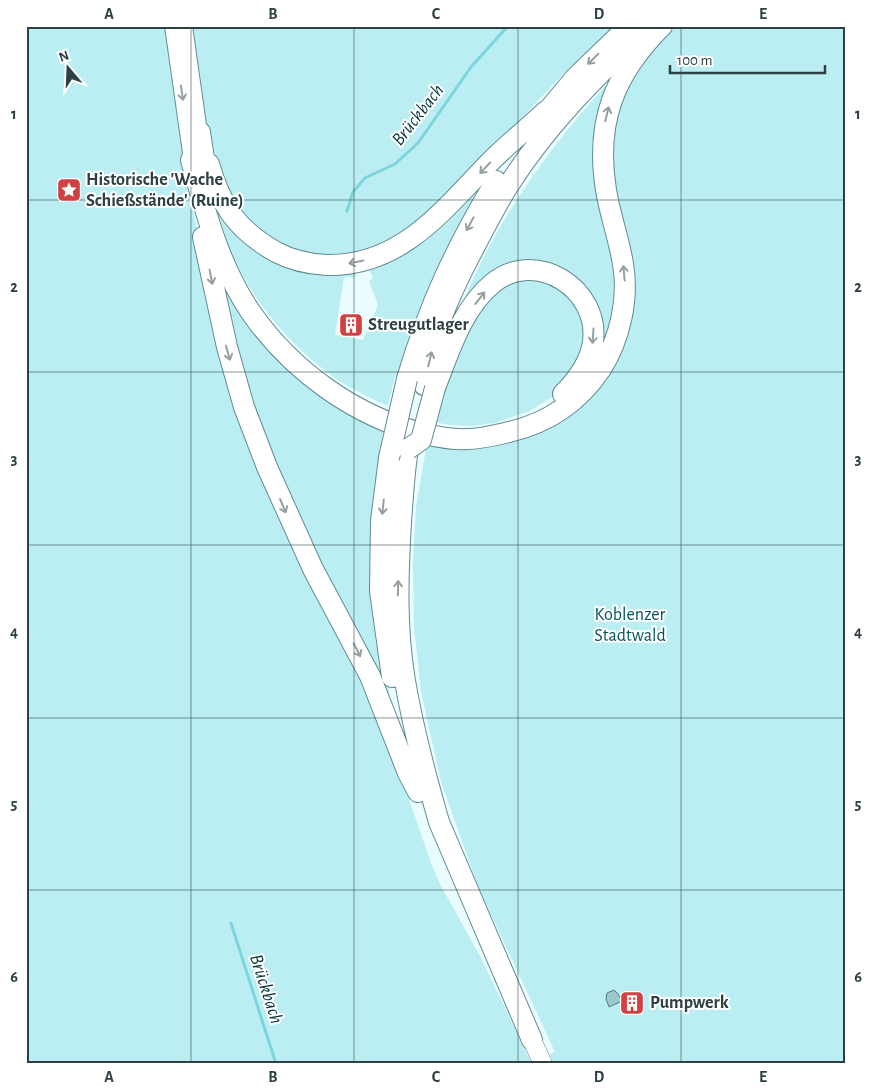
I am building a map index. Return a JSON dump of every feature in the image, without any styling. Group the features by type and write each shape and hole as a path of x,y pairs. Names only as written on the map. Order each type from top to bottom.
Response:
{"highway":[{"path":"422,384 421,333 454,254 474,217 496,180 546,111 575,78 629,26"},
{"path":"532,1040 465,912 418,792 393,683 385,637 380,591 381,522 436,333 451,296 486,224 510,183 548,130 608,65 652,26"},
{"path":"191,160 208,221 233,284 252,314 275,343 301,369 353,406 408,430 436,437 466,440 494,436 526,428 551,417 572,402 588,386 612,348 621,321 625,281 623,264 605,188 602,159 603,131 610,103 620,80 647,41 662,26"},
{"path":"200,132 215,186 224,206 242,228 261,244 282,255 317,264 348,264 371,259 396,249 417,234 445,210 492,160 546,111"},
{"path":"200,132 208,187 215,218 242,280 261,309 283,336 308,360 337,382 384,409 437,428 465,431 493,428 522,420 546,407 564,394 578,377 593,343 590,311 582,297 560,277 545,272 528,270 502,277 480,296 465,318 453,343 422,384"},
{"path":"191,160 201,225 217,306 244,407 291,523 312,569 370,676 408,774 418,792"},
{"path":"401,457 397,593 405,682 428,785 439,822 532,1040"}],"main road":[{"path":"532,1040 543,1064"}],"street":[{"path":"172,26 191,160"},
{"path":"185,26 200,132"}],"green space":[{"path":"26,26 166,26 193,209 212,303 352,654 389,741 431,863 440,884 480,956 532,1064 26,1064"},
{"path":"191,26 614,26 567,70 454,193 397,240 344,257 304,254 263,237 235,212 208,147"},
{"name":"Koblenzer Stadtwald","path":"676,26 846,26 846,1064 554,1064 550,1054 555,1052 479,889 441,782 421,692 414,627 413,562 416,507 427,443 539,430 623,330 609,182 618,97 644,57"},
{"path":"609,82 615,86 606,107 620,278 604,357 596,322 539,266 458,315 487,251 522,191 563,135"},
{"path":"491,170 462,219 436,270 415,322 397,376 395,376 388,406 344,384 326,371 292,341 277,324 250,288 239,268 230,249 215,201 238,231 357,273 355,278 344,277 335,335 363,340 378,305 369,281 373,278 367,265"},
{"path":"221,273 249,321 384,426 379,458 381,458 376,619 391,703 288,502 246,383 226,313"},
{"path":"546,275 583,306 586,351 558,393 530,411 495,423 472,426 432,422 448,364 496,285"}],"building":[{"name":"Streugutlager","path":"343,315 362,317 359,335 340,332"},
{"path":"614,990 622,1001 609,1007 606,999 607,993"},
{"name":"Pumpwerk","path":"638,994 643,1004 626,1012 622,1001"}],"waterway":[{"name":"Brückbach","path":"347,211 353,192 365,178 395,164 418,143 471,67 508,26"},
{"name":"Brückbach","path":"231,923 276,1064"}],"place":[{"name":"Historische 'Wache Schießstände' (Ruine)","path":"69,190"},
{"name":"Streugutlager","path":"351,325"},
{"name":"Pumpwerk","path":"632,1003"}]}
